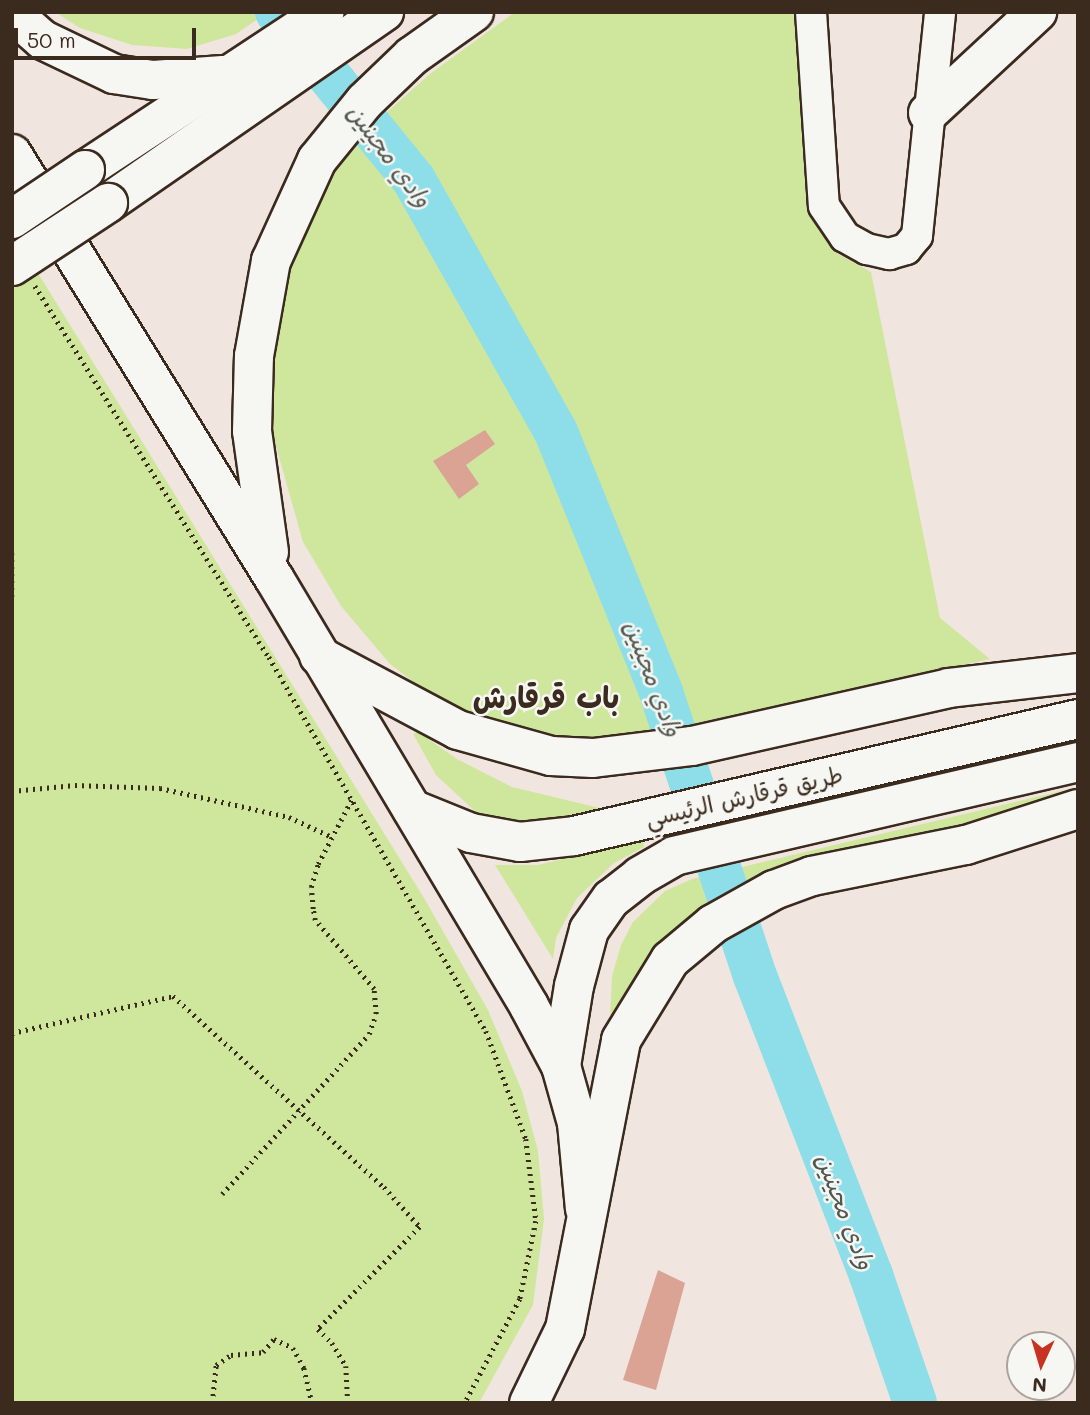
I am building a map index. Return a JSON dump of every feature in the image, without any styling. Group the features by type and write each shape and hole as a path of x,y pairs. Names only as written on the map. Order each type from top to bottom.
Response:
{"main road":[{"path":"23,275 325,12"},
{"path":"12,219 85,170 256,73 384,12"},
{"path":"274,578 257,493 251,431 254,356 271,261 317,160 365,101 412,56 474,12"},
{"path":"928,113 1037,12"},
{"path":"12,13 43,40 114,74 153,80 256,73"},
{"path":"12,154 274,578 561,1066 577,1123 585,1209"},
{"path":"319,656 458,730 502,746 551,756 640,754 739,736 949,688 1078,673"},
{"name":"طريق قرقارش الرئيسي","path":"412,809 471,833 520,842 574,836 1078,719"},
{"name":"طريق قرقارش الرئيسي","path":"561,1066 574,986 589,929 611,899 674,856 1078,762"},
{"path":"529,1403 565,1329 585,1209 621,1040 670,960 713,924 774,890 812,876 966,845 1078,808"}],"street":[{"path":"811,12 821,192 829,218 856,244 889,254 913,243 918,228 940,12"}],"path":[{"path":"23,275 269,657 486,1031 526,1139 536,1221 520,1299 465,1403"},
{"path":"12,553 12,598"},
{"path":"12,792 75,785 160,789 289,817 332,837"},
{"path":"222,1194 302,1112 369,1034 376,1013 374,989 315,920 311,887 352,799"},
{"path":"12,1033 173,996 302,1112 420,1227 318,1329 332,1343 345,1366 348,1403"},
{"path":"212,1403 216,1365 231,1355 263,1352 274,1339 293,1348 304,1368 312,1403"}],"green space":[{"path":"55,12 268,12 236,34 187,49 132,45 80,28"},
{"path":"515,12 798,12 818,230 838,254 871,272 940,618 990,659 623,739 580,742 523,736 431,695 390,664 341,606 303,542 272,432 272,376 284,282 303,227 326,183 378,120 431,73"},
{"path":"12,231 424,898 488,1010 522,1091 538,1151 544,1219 533,1305 479,1403 12,1403"},
{"path":"418,732 457,759 512,787 608,810 526,825 478,814 436,775 413,734"},
{"path":"1078,787 1030,812 705,908 669,935 640,969 610,1016 612,976 621,945 633,922 665,891 692,879"},
{"path":"643,840 644,847 614,863 577,898 556,938 553,959 495,865 538,865"}],"building":[{"path":"485,430 495,444 466,465 479,484 459,499 433,461"},
{"path":"658,1270 685,1283 656,1390 623,1380"}],"waterway":[{"name":"وادي مجينين","path":"277,12 414,180 556,432 661,692 755,976 871,1275 915,1403"}],"district":[{"name":"باب قرقارش","path":"546,696"}]}
